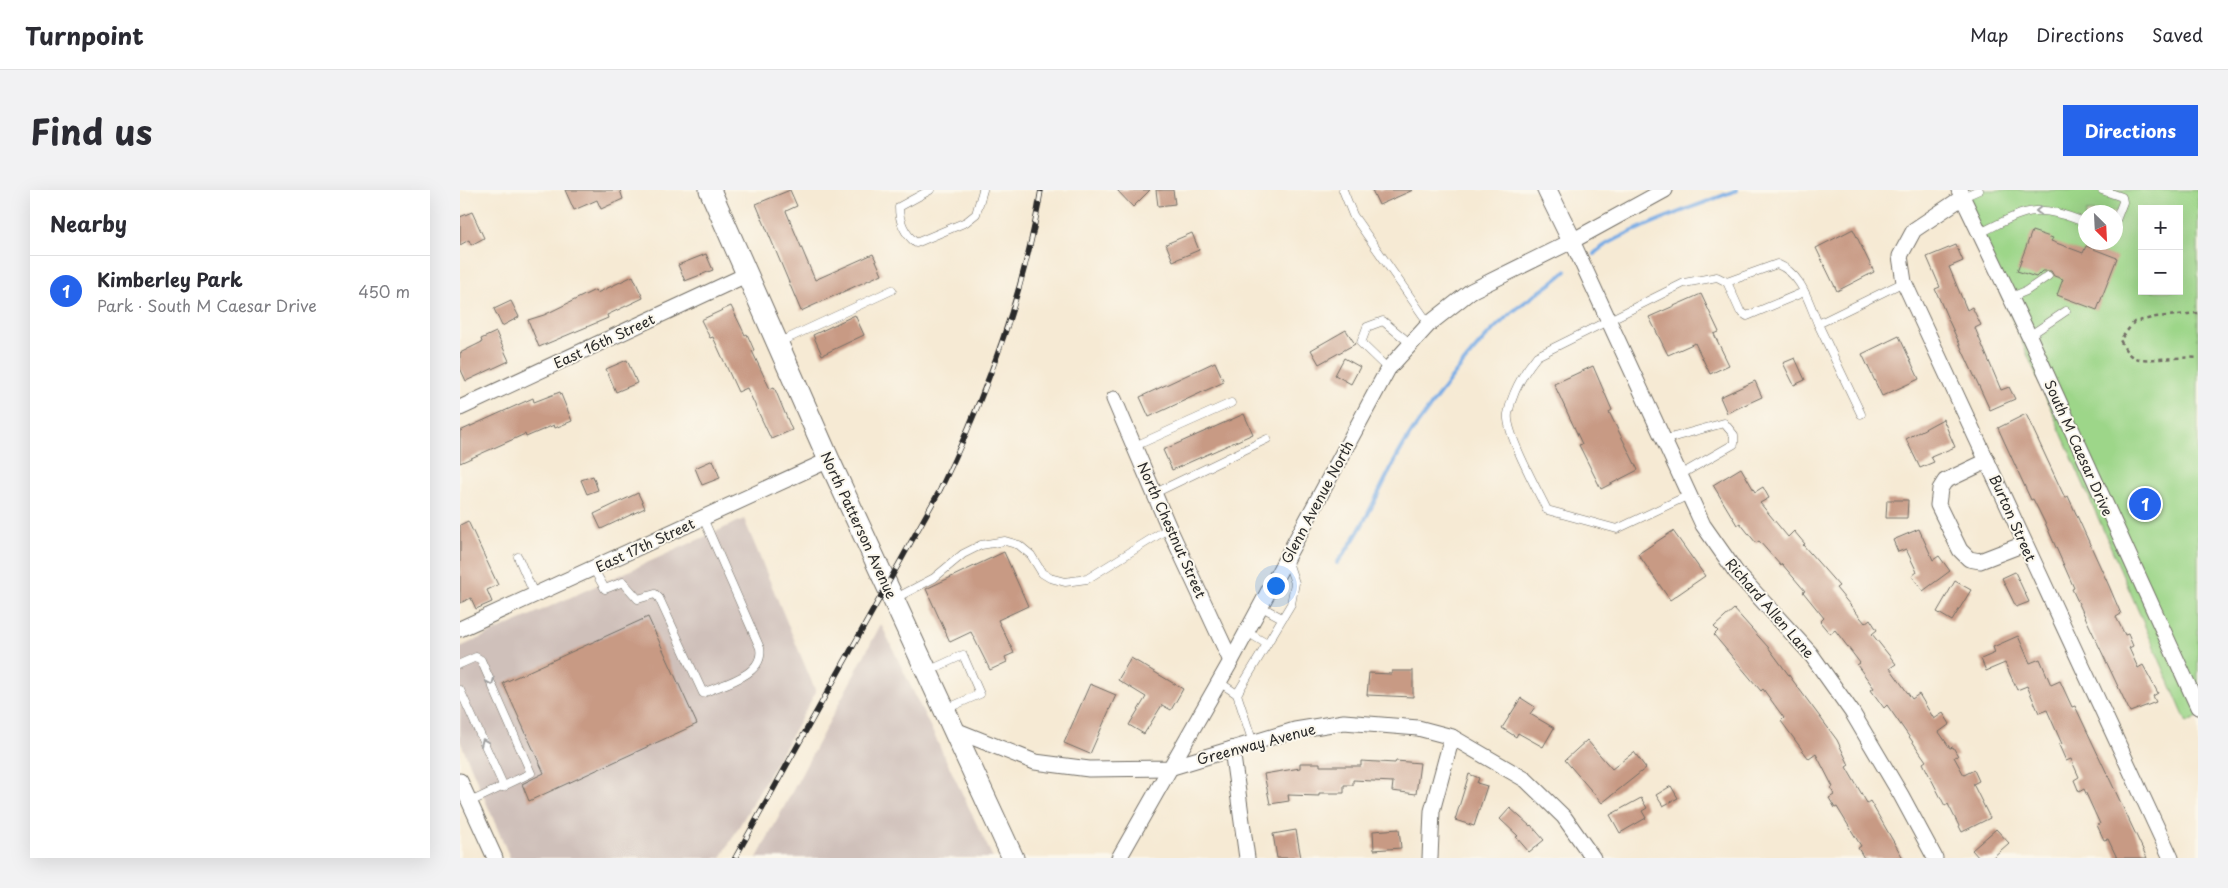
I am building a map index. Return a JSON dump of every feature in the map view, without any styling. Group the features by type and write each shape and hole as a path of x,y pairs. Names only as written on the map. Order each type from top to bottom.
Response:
{"main road":[{"name":"North Patterson Avenue","path":"710,190 829,460 1013,858"}],"street":[{"path":"1547,190 1572,241"},
{"name":"Glenn Avenue North","path":"1119,858 1219,682 1388,369 1430,324 1471,291 1572,241 1665,190"},
{"name":"South M Caesar Drive","path":"1961,193 2009,298 2029,336 2198,707"},
{"name":"Burton Street","path":"1961,193 1914,230 1900,256 1904,282 2171,858"},
{"name":"Richard Allen Lane","path":"1572,241 1703,525 1736,572 1810,653 1852,712 1902,795 1935,858"},
{"name":"East 16th Street","path":"460,408 748,274"},
{"name":"North Chestnut Street","path":"1114,399 1169,528 1230,661"},
{"name":"East 17th Street","path":"460,629 829,460"},
{"path":"1987,461 1945,481 1940,489 1938,505 1960,550 1969,558 1980,561 2024,544"},
{"name":"Greenway Avenue","path":"955,730 1035,762 1089,769 1169,768 1294,730 1344,722 1418,728 1452,737 1526,780 1564,817 1593,858"},
{"path":"1430,858 1432,811 1452,737"},
{"path":"1232,749 1247,858"},
{"path":"460,781 495,858"}],"lane":[{"path":"930,190 899,207 899,216 904,228 909,238 916,243 966,222 976,214 983,190"},
{"path":"1343,190 1354,215 1430,324"},
{"path":"1961,193 1979,190"},
{"path":"2102,190 2122,197 2122,205"},
{"path":"1980,233 2023,212 2041,209 2078,221"},
{"path":"1727,282 1777,264 1788,268 1799,280 1861,414"},
{"path":"2009,298 2026,291 2048,276"},
{"path":"1689,496 1617,529 1547,510 1516,446 1508,416 1523,374 1537,356 1684,283 1717,277 1727,282 1740,311 1747,316 1804,292"},
{"path":"1818,324 1904,282"},
{"path":"778,343 892,290"},
{"path":"2029,336 2066,311"},
{"path":"1388,369 1360,343 1367,327 1382,321 1411,344"},
{"path":"1135,446 1231,403"},
{"path":"1663,440 1724,422 1734,435 1734,444 1680,475"},
{"path":"1155,493 1267,439"},
{"path":"594,568 605,589 623,582 638,598 656,594 704,693 750,672 758,665 761,657 760,648 704,518"},
{"path":"894,599 934,578 963,554 982,544 1006,541 1019,545 1031,555 1042,573 1050,578 1065,582 1087,579 1169,528"},
{"path":"518,556 535,596"},
{"path":"1237,694 1291,604 1295,583 1286,559"},
{"path":"1260,606 1282,618"},
{"path":"1246,632 1267,644"},
{"path":"928,671 963,656 980,694 945,709"},
{"path":"460,664 476,657 481,660 531,771 530,775 470,802"},
{"path":"1219,682 1237,694 1253,743"},
{"path":"460,690 504,787"}],"path":[{"path":"2198,313 2156,316 2134,322 2120,340 2127,353 2136,358 2176,356 2198,358"}],"shaded area":[{"path":"744,519 816,692 721,858 510,858 460,741 460,647"},
{"path":"881,624 993,858 757,858"}],"green space":[{"path":"1956,190 2198,190 2198,717 2187,723"}],"building":[{"path":"565,190 620,190 623,199 601,209 597,200 574,210"},
{"path":"790,190 797,206 786,211 815,280 873,254 882,274 801,311 756,204"},
{"path":"1117,190 1150,190 1133,207"},
{"path":"1156,190 1173,190 1175,204 1158,206"},
{"path":"1372,190 1413,190 1379,205"},
{"path":"472,212 484,238 471,245 469,240 460,245 460,217"},
{"path":"1853,229 1874,272 1837,291 1816,248"},
{"path":"2032,231 2053,238 2051,241 2083,253 2084,250 2096,250 2117,258 2097,310 2057,295 2063,279 2054,276 2051,271 2042,271 2036,277 2017,271"},
{"path":"1192,233 1199,250 1173,261 1166,244"},
{"path":"1956,245 1963,261 1949,267 1967,310 1972,307 1981,325 1975,328 2001,390 2009,387 2015,399 1990,410 1935,289 1940,287 1927,257"},
{"path":"706,254 713,270 685,281 678,265"},
{"path":"633,276 643,298 607,315 608,318 539,347 528,320 544,315 595,290 597,293"},
{"path":"1701,294 1719,332 1714,334 1729,365 1710,374 1695,343 1668,355 1649,317"},
{"path":"511,301 519,317 502,326 494,309"},
{"path":"731,306 745,335 747,334 754,350 752,351 770,389 774,387 792,430 771,439 747,388 738,392 713,337 710,338 701,320"},
{"path":"855,315 864,335 822,355 813,335"},
{"path":"1346,330 1355,344 1319,364 1311,350"},
{"path":"496,332 509,361 466,381 460,368 460,353 482,342 481,339"},
{"path":"1899,336 1919,379 1882,396 1862,354"},
{"path":"1344,358 1360,367 1351,384 1335,375"},
{"path":"1795,358 1805,380 1794,385 1783,363"},
{"path":"627,360 637,383 616,392 606,369"},
{"path":"1215,362 1224,382 1149,417 1140,397"},
{"path":"1593,366 1612,410 1609,412 1638,470 1601,489 1579,445 1582,444 1554,384"},
{"path":"1755,381 1762,397 1727,413 1720,397"},
{"path":"560,392 572,421 555,428 554,425 526,437 525,434 460,463 460,431 533,398 534,402"},
{"path":"1244,414 1253,434 1172,470 1163,450"},
{"path":"2026,414 2065,498 2068,496 2109,586 2121,614 2116,617 2125,635 2128,634 2133,646 2129,648 2138,668 2143,665 2158,693 2153,696 2156,702 2130,712 2072,589 2074,588 2046,525 2033,499 2031,500 1998,428"},
{"path":"1943,419 1955,447 1931,457 1934,462 1920,468 1906,439"},
{"path":"713,460 720,478 702,485 695,468"},
{"path":"1741,468 1755,492 1763,487 1769,498 1760,503 1788,537 1794,531 1805,544 1803,545 1839,586 1836,588 1865,623 1870,619 1877,630 1872,634 1896,664 1890,668 1912,699 1919,694 1934,719 1943,713 1950,724 1939,732 1950,748 1953,747 1958,756 1954,757 1964,775 1974,770 1979,781 1973,784 1990,818 1962,832 1948,804 1945,806 1923,763 1926,761 1887,705 1884,708 1871,690 1874,688 1857,665 1860,663 1835,630 1830,634 1820,622 1824,618 1803,592 1805,591 1782,564 1781,566 1759,541 1756,543 1740,523 1737,525 1713,485"},
{"path":"593,476 598,490 587,494 581,480"},
{"path":"638,493 645,508 601,529 594,514"},
{"path":"1887,500 1908,500 1907,518 1886,518"},
{"path":"468,521 498,585 487,590 492,602 476,609 471,598 460,603 460,525"},
{"path":"1919,529 1933,560 1939,556 1950,571 1923,591 1912,576 1917,572 1906,549 1898,552 1893,540"},
{"path":"1673,531 1705,576 1670,600 1638,554"},
{"path":"1004,552 1028,606 998,620 1014,653 1005,657 1007,662 990,670 971,632 950,642 926,589"},
{"path":"2015,572 2029,602 2016,607 2002,578"},
{"path":"1955,581 1971,590 1952,621 1937,612"},
{"path":"1734,609 1768,647 1837,740 1849,765 1846,767 1867,803 1870,801 1903,858 1864,858 1858,848 1861,846 1837,807 1835,808 1829,798 1834,795 1831,788 1833,787 1816,754 1809,759 1781,721 1784,718 1763,689 1761,691 1714,635 1718,631 1714,627"},
{"path":"648,617 697,724 529,801 522,784 544,773 503,683"},
{"path":"2018,636 2030,663 2040,659 2051,685 2060,681 2072,707 2075,706 2147,858 2117,858 2108,839 2104,840 2097,825 2100,824 2084,789 2079,792 2074,780 2079,777 2071,759 2066,761 2059,745 2062,744 2047,710 2039,713 2027,686 2017,690 2005,663 1986,671 1981,659 1995,653 1993,647"},
{"path":"1131,658 1183,689 1171,710 1162,705 1144,734 1129,725 1146,697 1118,680"},
{"path":"1392,671 1413,671 1413,697 1367,695 1369,673 1392,674"},
{"path":"1090,684 1116,695 1090,754 1064,743"},
{"path":"1521,698 1535,707 1530,714 1554,728 1543,747 1518,733 1516,737 1502,728"},
{"path":"1587,740 1612,769 1634,752 1646,768 1602,803 1565,760"},
{"path":"1361,761 1420,763 1416,794 1392,791 1393,782 1353,780 1353,785 1344,785 1344,793 1319,793 1319,796 1288,795 1289,801 1270,804 1264,774 1300,768 1300,763 1320,763 1320,766 1361,766"},
{"path":"1469,774 1479,778 1477,783 1487,786 1474,826 1455,820"},
{"path":"1671,786 1678,798 1663,806 1656,795"},
{"path":"1641,798 1647,808 1642,811 1646,818 1620,833 1610,815"},
{"path":"1510,808 1531,825 1544,840 1529,852 1516,837 1518,836 1500,819"},
{"path":"1399,829 1401,848 1374,850 1373,831"},
{"path":"1996,829 2009,843 1992,858 1979,858 1972,850"},
{"path":"1296,830 1301,858 1277,858 1273,834"}],"waterway":[{"path":"1594,254 1618,238 1638,229 1737,190"},
{"path":"1337,563 1360,529 1407,439 1461,366 1484,339 1509,315 1566,271"}],"railway":[{"path":"735,858 940,490 957,454 988,381 1014,306 1025,268 1041,190"}],"place":[{"name":"Kimberley Park","path":"2145,504"}]}
